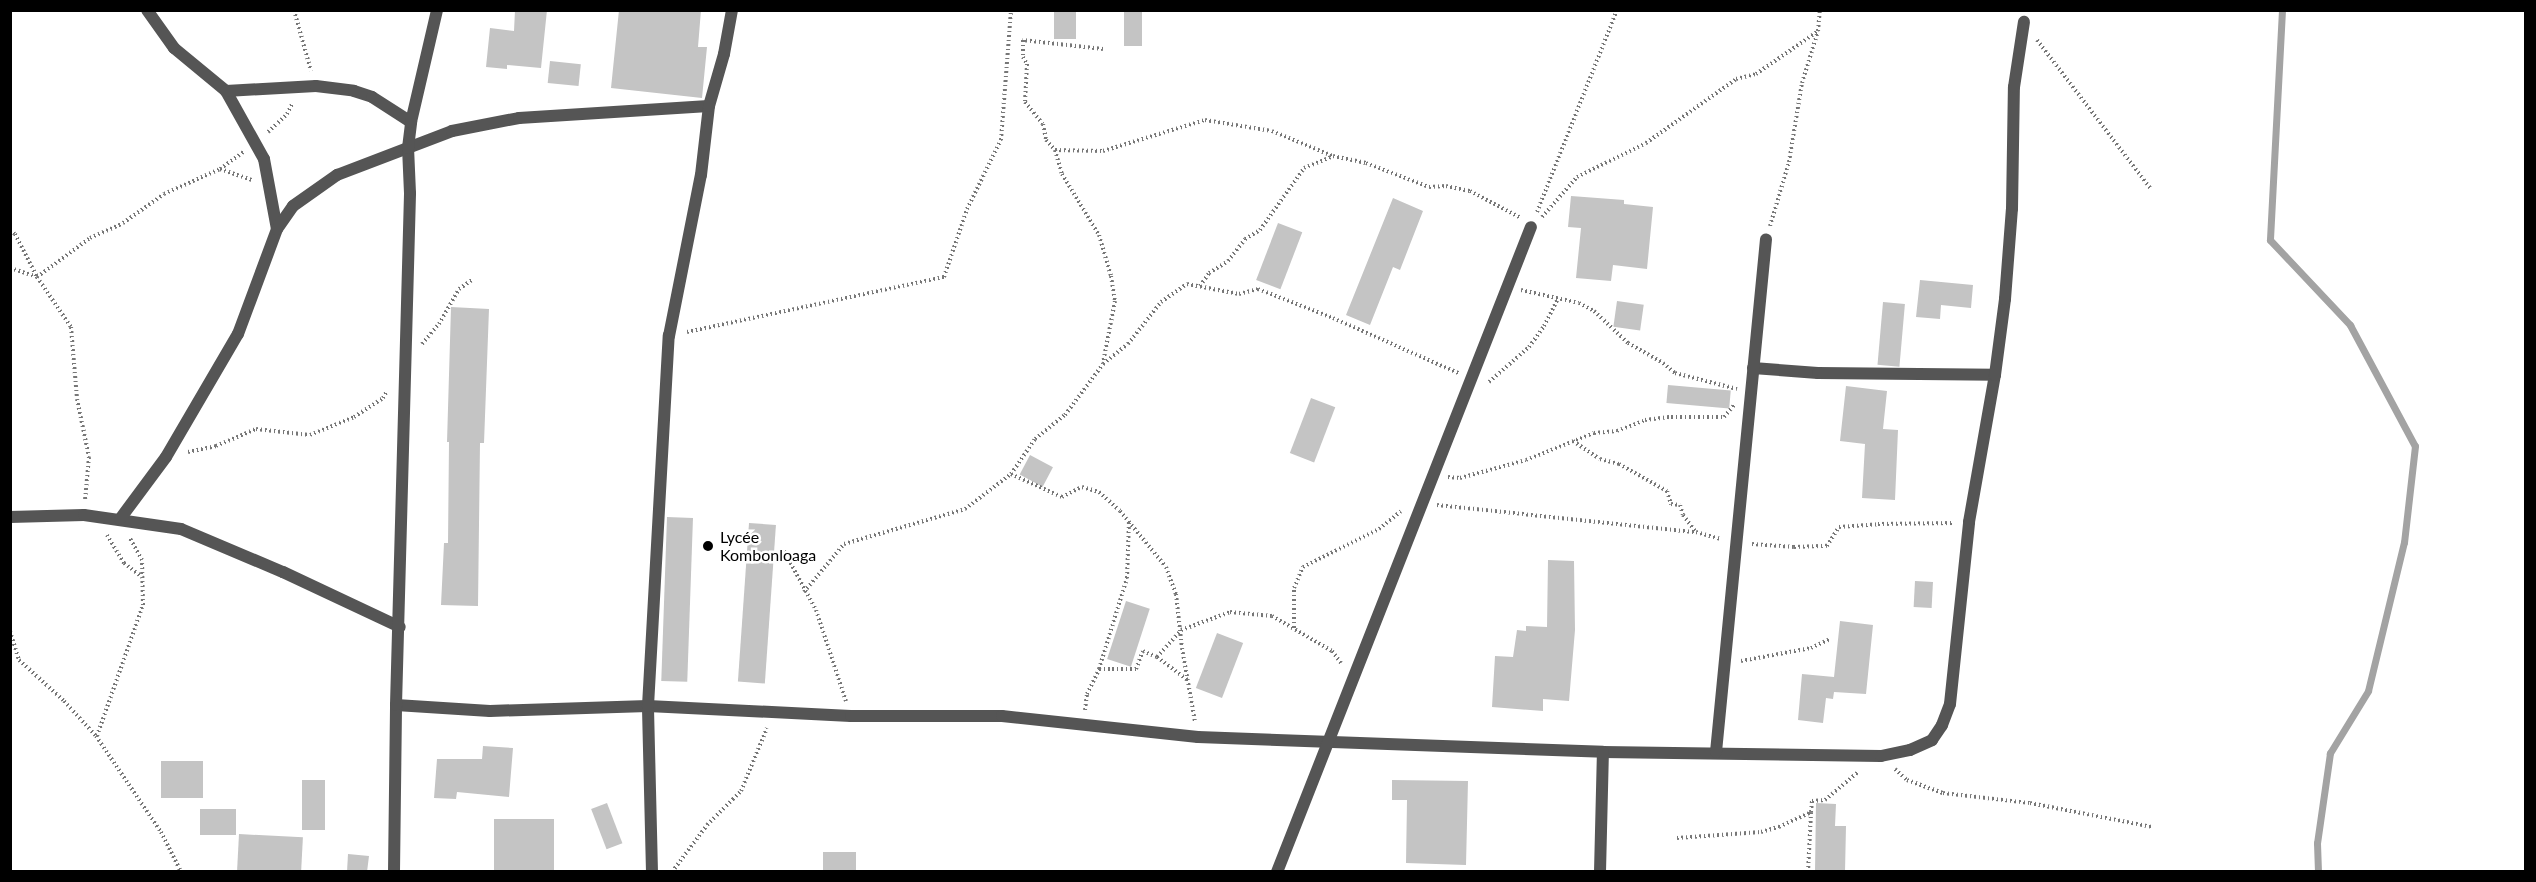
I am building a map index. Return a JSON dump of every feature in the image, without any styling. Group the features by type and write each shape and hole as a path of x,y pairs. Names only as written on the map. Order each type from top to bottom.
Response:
{"street":[{"path":"147,10 174,48 226,91 264,159 272,187 278,228"},
{"path":"394,872 396,705 410,194 408,148 411,122 436,10"},
{"path":"652,872 648,706 669,336 701,175 710,106 724,54 732,10"},
{"path":"396,705 490,711 648,706 851,716 1002,716 1198,737 1603,752 1881,756 1910,750 1932,740 1942,725 1950,704 1969,522 1995,375 2011,220 2014,87 2024,22"},
{"path":"226,91 316,86 364,94 411,122"},
{"path":"120,519 166,458 238,334 278,228 293,206 337,176 452,131 519,118 710,106"},
{"path":"1277,872 1531,227"},
{"path":"1716,752 1727,663 1766,239"},
{"path":"1753,368 1793,369 1818,373 1995,375"},
{"path":"10,517 84,515 181,529 399,627"},
{"path":"1600,872 1603,752"}],"path":[{"path":"294,10 316,86"},
{"path":"669,336 944,277 967,209 1001,140 1011,10"},
{"path":"1531,227 1617,10"},
{"path":"1766,239 1789,162 1802,83 1818,31 1820,10"},
{"path":"2024,22 2151,189"},
{"path":"1531,227 1555,205 1576,177 1646,143 1736,79 1756,74 1818,31"},
{"path":"1103,49 1023,40 1023,57 1027,64 1025,102 1043,124 1046,140 1055,150 1062,174 1099,235 1111,276 1116,301 1103,364"},
{"path":"1055,150 1103,151 1205,120 1272,131 1333,156 1366,163 1429,186 1446,186 1470,191 1531,227"},
{"path":"1200,286 1209,273 1228,261 1245,239 1260,230 1304,168 1333,156"},
{"path":"37,277 90,238 123,223 164,194 220,169 272,187"},
{"path":"10,230 15,234 37,277 71,327 77,399 89,458 84,515"},
{"path":"10,268 37,277"},
{"path":"166,458 216,446 256,429 310,435 354,417 382,398 406,362 439,324 459,288 472,280"},
{"path":"804,592 844,544 965,509 1011,474 1035,439 1065,415 1103,364 1128,344 1161,302 1187,284 1239,294 1258,289 1333,318 1480,385 1488,382 1529,347 1544,326 1558,298"},
{"path":"1507,287 1579,303 1594,311 1614,333 1675,373 1734,387 1742,394"},
{"path":"1427,490 1448,477 1460,478 1526,460 1594,433 1617,431 1645,420 1671,417 1725,417 1738,400"},
{"path":"1572,441 1600,459 1619,464 1667,491 1671,504 1680,505 1683,514 1696,532"},
{"path":"1011,474 1062,497 1082,487 1099,492 1128,520 1166,567 1176,594 1198,737"},
{"path":"1294,628 1294,588 1303,567 1379,528 1415,501 1696,532 1737,542 1794,547 1827,546 1839,527 1969,522"},
{"path":"96,736 143,605 142,560 120,519"},
{"path":"1082,725 1087,694 1099,669 1127,578 1128,520"},
{"path":"105,530 108,541 123,563 142,577"},
{"path":"784,551 804,592 816,610 851,716"},
{"path":"1157,657 1181,630 1230,612 1272,616 1332,651 1353,678"},
{"path":"10,631 19,660 64,701 96,736 160,832 181,872"},
{"path":"1727,663 1811,648 1830,639"},
{"path":"1099,669 1136,669 1143,651 1157,657 1188,681"},
{"path":"672,872 707,825 741,791 768,726 783,714"},
{"path":"1808,872 1812,801 1825,800 1881,756 1907,780 1943,793 2030,803 2152,827"},
{"path":"1677,838 1761,832 1811,812"}],"building":[{"path":"515,10 547,10 541,68 507,65 507,69 486,67 490,28 514,31"},
{"path":"619,10 701,10 698,47 707,47 702,98 611,88"},
{"path":"1054,10 1076,10 1076,39 1054,39"},
{"path":"1124,10 1142,10 1142,46 1124,46"},
{"path":"550,61 581,64 579,86 548,83"},
{"path":"1571,196 1624,200 1624,204 1653,207 1647,269 1613,265 1611,281 1576,278 1581,228 1568,227"},
{"path":"1393,198 1423,211 1400,270 1393,267 1370,325 1346,315"},
{"path":"1278,223 1302,232 1280,289 1256,280"},
{"path":"1920,280 1973,285 1971,308 1941,305 1940,319 1916,317"},
{"path":"1617,301 1644,305 1640,331 1613,327"},
{"path":"1883,302 1905,304 1899,367 1878,365"},
{"path":"451,307 489,309 484,443 480,443 478,606 441,605 444,543 448,543 449,442 447,442"},
{"path":"1668,385 1731,390 1729,408 1666,403"},
{"path":"1846,386 1887,391 1883,429 1898,430 1895,500 1862,498 1865,444 1840,441"},
{"path":"1311,398 1335,407 1314,462 1290,453"},
{"path":"1030,455 1053,467 1043,487 1020,474"},
{"path":"667,517 693,518 687,682 661,681"},
{"path":"749,523 776,525 765,683 738,682"},
{"path":"1548,560 1574,561 1575,630 1569,701 1543,699 1543,711 1492,707 1495,656 1513,657 1517,630 1526,631 1526,626 1547,627"},
{"path":"1915,581 1933,582 1932,608 1914,607"},
{"path":"1126,601 1150,609 1131,667 1107,659"},
{"path":"1840,621 1873,625 1866,694 1834,692 1833,699 1826,698 1823,723 1798,720 1802,674 1834,677"},
{"path":"1217,633 1243,643 1222,698 1196,688"},
{"path":"483,746 513,748 509,797 457,792 456,799 434,798 437,759 482,759"},
{"path":"161,761 203,761 203,798 161,798"},
{"path":"302,780 325,780 325,830 302,830"},
{"path":"1392,780 1468,781 1466,865 1406,863 1407,800 1392,800"},
{"path":"607,803 622,843 607,849 591,809"},
{"path":"1816,803 1836,804 1835,826 1846,826 1845,872 1815,872"},
{"path":"200,809 236,809 236,835 200,835"},
{"path":"494,819 554,819 554,870 494,870"},
{"path":"239,834 303,837 301,872 237,872"},
{"path":"823,852 856,852 856,872 823,872"},
{"path":"348,854 369,856 367,872 347,872"}],"waterway":[{"path":"2282,10 2270,240 2350,325 2415,446 2404,542 2368,691 2330,753 2317,843 2318,872"}],"place":[{"name":"Lycée Kombonloaga","path":"708,546"}]}
